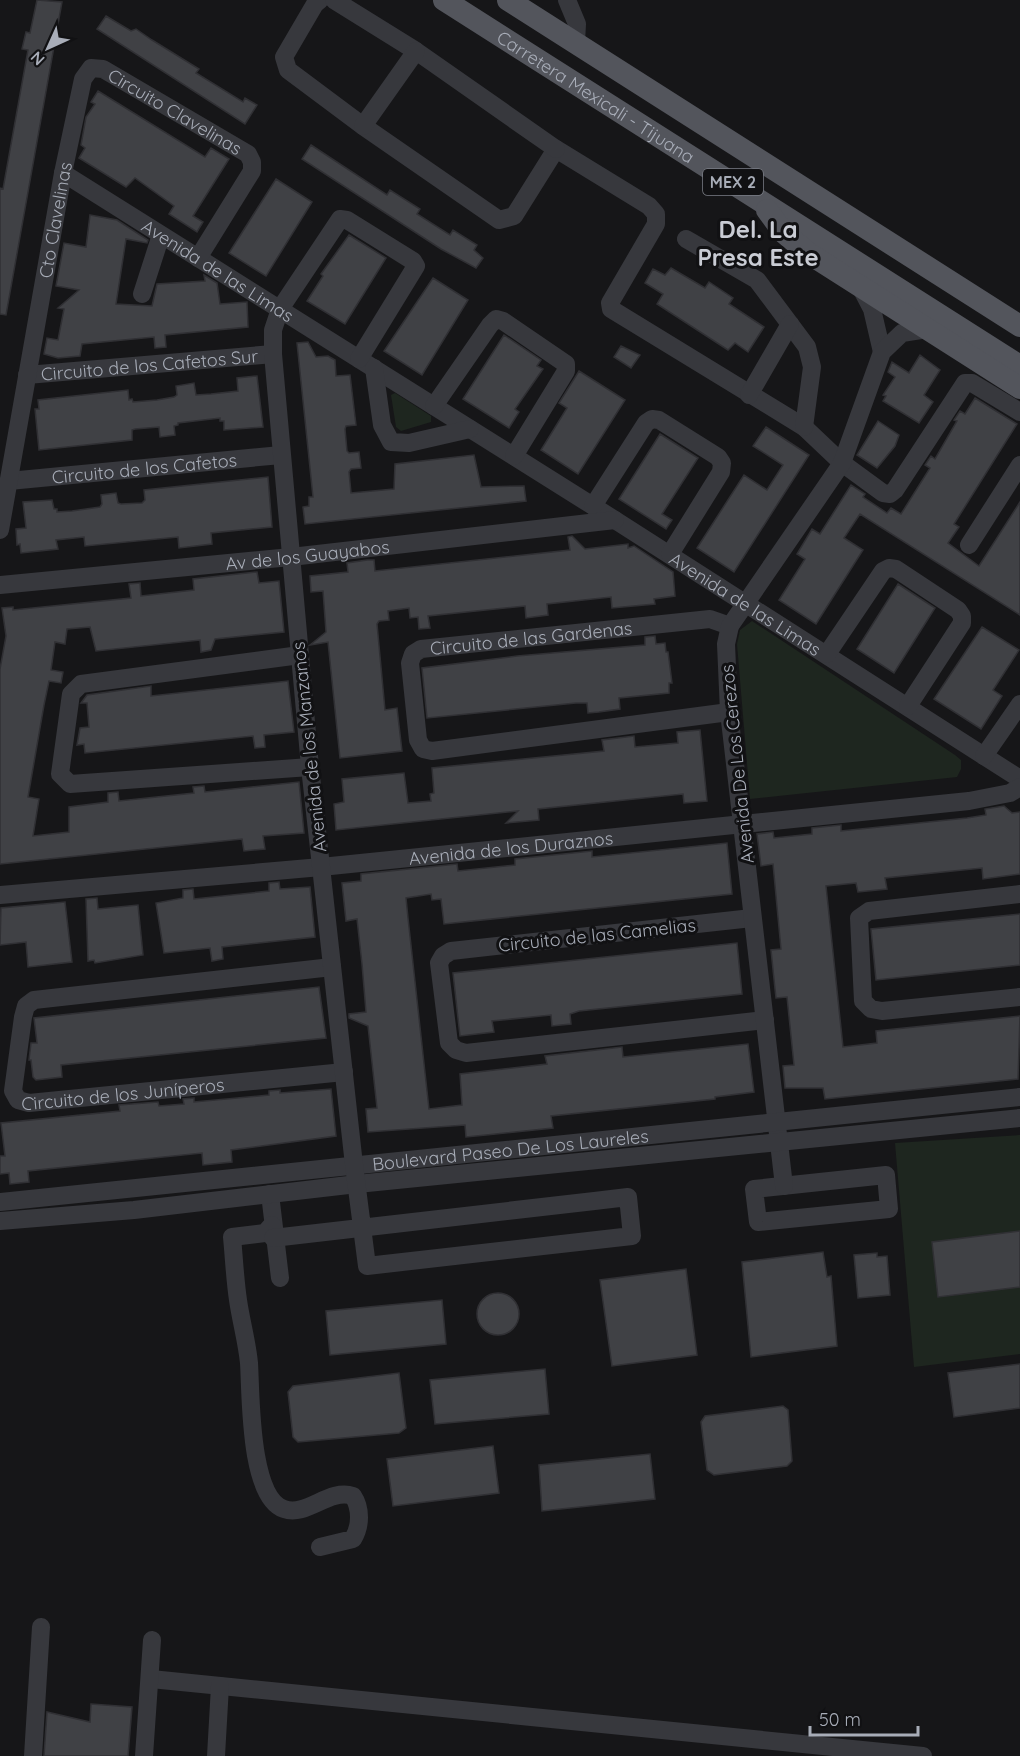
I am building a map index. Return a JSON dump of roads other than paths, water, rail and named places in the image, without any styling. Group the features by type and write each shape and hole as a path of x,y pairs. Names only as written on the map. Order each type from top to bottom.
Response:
{"main road":[{"name":"Carretera Mexicali - Tijuana","path":"444,0 1020,366"},
{"name":"Carretera Mexicali - Tijuana","path":"508,0 1020,326"},
{"path":"759,199 793,242 861,288 1020,388"}],"street":[{"path":"320,0 315,4 284,57 284,64 288,69 363,126 499,220 514,216 556,149"},
{"path":"334,0 416,51 556,149 649,206 656,214 656,224 610,303 611,309 804,427 842,463 883,493 890,494 895,490 965,383 972,382 1020,412"},
{"path":"567,0 577,24 576,42"},
{"path":"363,126 416,51"},
{"name":"Cto Clavelinas","path":"0,530 63,173 83,79 91,68"},
{"name":"Circuito Clavelinas","path":"91,68 103,69 248,154 252,162 252,171 198,258"},
{"name":"Avenida de las Limas","path":"63,173 670,554 1020,779"},
{"path":"280,309 340,219 347,220 413,261 416,266 413,273 367,364 382,425 390,442 409,443 470,429"},
{"path":"142,294 161,235"},
{"path":"686,239 749,274 765,289 811,356 812,367 804,427"},
{"path":"861,288 874,317 882,352"},
{"name":"Avenida de los Manzanos","path":"280,309 273,330 273,354 281,455 310,767 367,1266 632,1236 628,1197 363,1228"},
{"path":"434,406 490,325 496,320 503,321 566,364 566,371 514,456"},
{"path":"749,395 790,324"},
{"path":"882,352 902,333 927,329"},
{"name":"Avenida De Los Cerezos","path":"784,1186 729,712 726,644 730,626 842,463 882,352"},
{"name":"Circuito de los Cafetos Sur","path":"27,375 273,354"},
{"path":"593,506 646,423 652,419 659,420 718,457 722,463 721,472 670,554"},
{"name":"Circuito de los Cafetos","path":"9,481 281,455"},
{"path":"969,545 1020,465"},
{"name":"Av de los Guayabos","path":"0,585 291,557 615,520"},
{"path":"827,654 883,572 889,568 896,569 958,610 962,616 962,623 908,706"},
{"name":"Circuito de las Gardenas","path":"729,712 432,751 423,748 418,740 410,663 413,654 421,649 710,619 730,626"},
{"path":"300,655 81,684 71,694 60,774 70,784 310,767"},
{"path":"984,756 1020,704"},
{"name":"Avenida de los Duraznos","path":"0,896 321,867 742,822 969,801 1011,793 1020,787"},
{"path":"1020,894 869,911 859,918 858,931 863,1000 871,1009 882,1011 1020,997"},
{"name":"Circuito de las Camelias","path":"752,918 451,951 443,956 439,963 449,1043 456,1050 466,1053 765,1020"},
{"name":"Circuito de los Juníperos","path":"332,967 34,1000 26,1006 22,1017 13,1090 18,1100 29,1102 344,1072"},
{"name":"Boulevard Paseo De Los Laureles","path":"0,1202 777,1120 1020,1097"},
{"name":"Boulevard Paseo De Los Laureles","path":"0,1221 134,1210 357,1184 779,1144 1020,1118"},
{"path":"886,1175 890,1209 758,1222 754,1189 784,1186 886,1175"},
{"path":"270,1194 280,1278"},
{"path":"320,1547 354,1539 358,1532 359,1505 353,1496 344,1493 300,1509 285,1510 273,1502 264,1486 250,1410 249,1363 237,1298 232,1237 273,1232 363,1228"},
{"path":"33,1756 41,1627"},
{"path":"144,1756 152,1640"},
{"path":"151,1679 923,1756"},
{"path":"216,1756 220,1686"}],"district":[{"name":"Del. La Presa Este","path":"758,243"}]}
